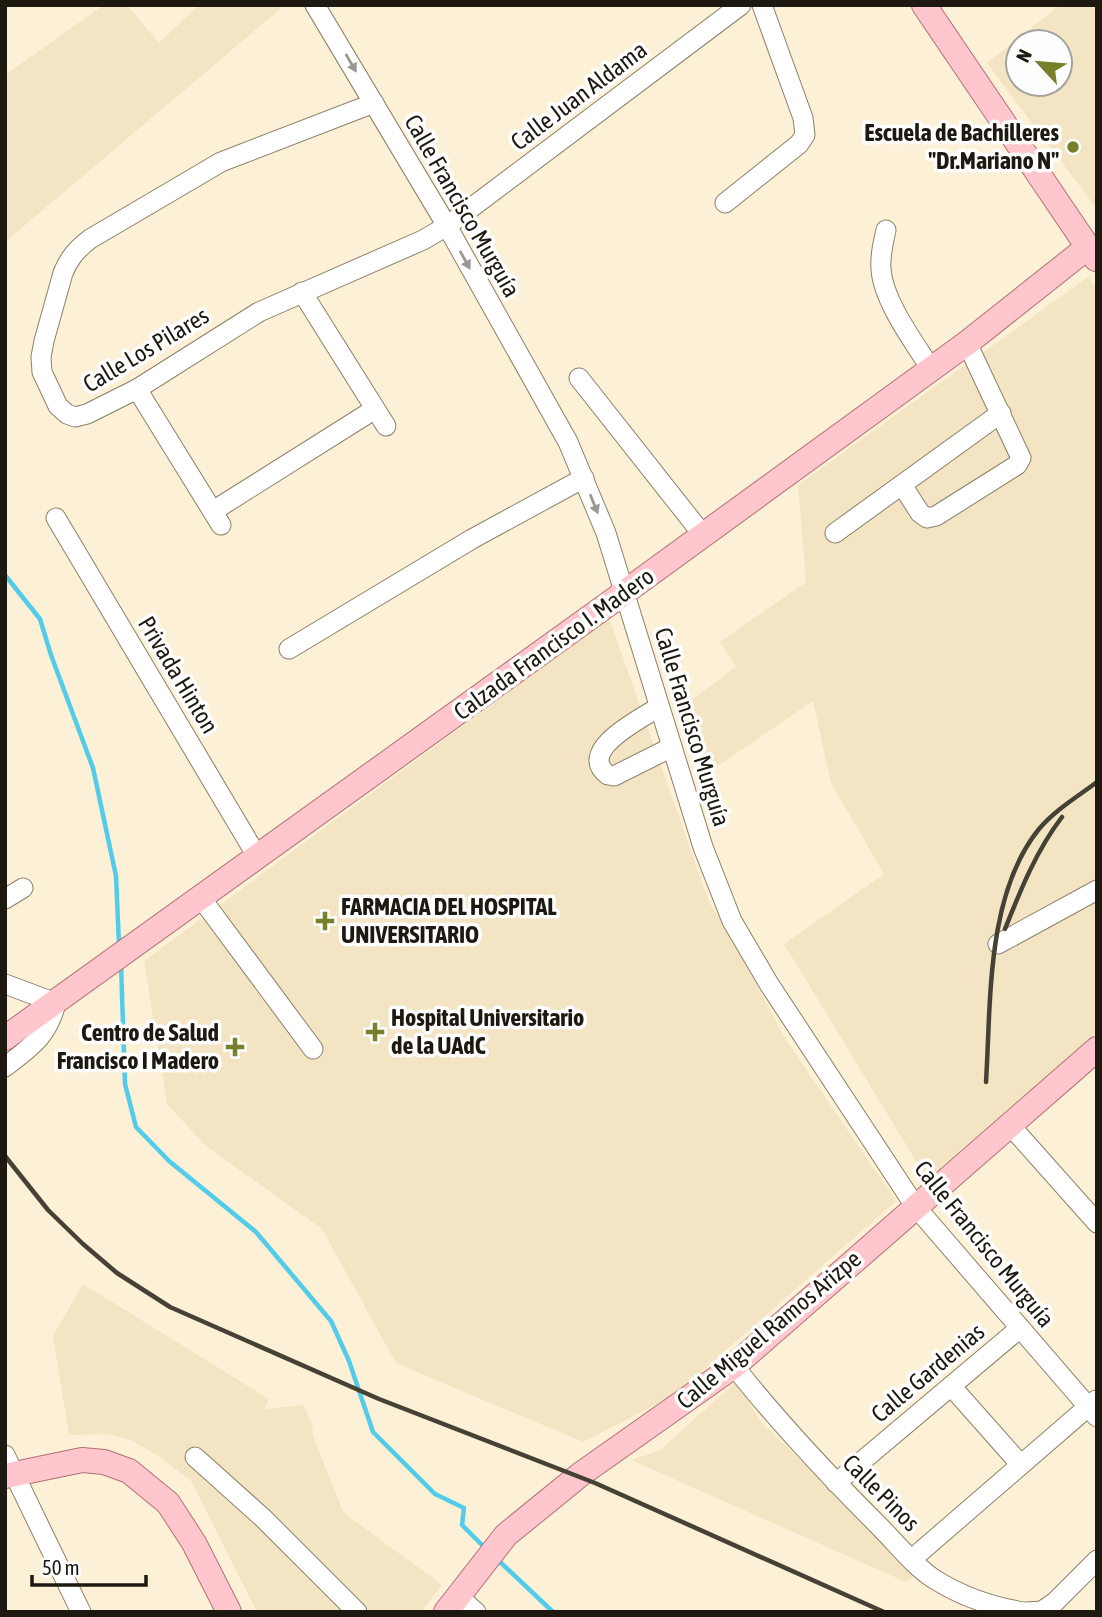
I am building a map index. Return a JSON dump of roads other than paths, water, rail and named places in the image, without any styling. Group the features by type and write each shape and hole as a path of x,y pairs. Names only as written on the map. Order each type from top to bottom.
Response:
{"main road":[{"path":"924,5 1094,250"},
{"name":"Calzada Francisco I. Madero","path":"5,1038 258,858 1094,250"},
{"name":"Calle Miguel Ramos Arizpe","path":"460,1607 474,1577 506,1535 581,1474 734,1366 1097,1049"},
{"path":"8,1468 82,1460 104,1462 129,1471 168,1503 194,1543 229,1612"}],"street":[{"name":"Calle Francisco Murguía","path":"315,5 447,226 568,442 606,533 703,847 732,921 769,984 915,1206 1020,1328 1094,1408"},
{"name":"Calle Juan Aldama","path":"447,226 741,5"},
{"path":"725,203 799,144 805,135 803,118 762,5"},
{"name":"Calle Los Pilares","path":"374,103 221,162 77,249 68,260 63,273 44,341 42,365 47,386 58,406 75,417 88,414 137,389 227,330 302,292 424,240 447,226"},
{"path":"886,230 880,268 883,281 891,301 931,369"},
{"path":"137,389 217,519 381,418 302,292"},
{"path":"902,485 920,513 927,518 936,516 1017,465 1021,458 967,342"},
{"path":"579,378 703,535"},
{"path":"835,533 1001,412"},
{"path":"289,649 472,539 584,478"},
{"name":"Privada Hinton","path":"56,518 258,858"},
{"path":"659,707 607,742 599,757 600,765 608,775 614,776 672,747"},
{"path":"5,899 23,888"},
{"path":"998,944 1097,890"},
{"path":"201,898 313,1049"},
{"path":"5,984 56,1003 45,1034 5,1067"},
{"path":"1009,1124 1097,1223"},
{"name":"Calle Gardenias","path":"836,1483 1020,1328"},
{"name":"Calle Pinos","path":"734,1366 836,1483 932,1577 952,1589 988,1603 1025,1612 1042,1611"},
{"path":"951,1386 1021,1465"},
{"path":"912,1559 1021,1465 1094,1408"},
{"path":"195,1457 263,1518 357,1612"},
{"path":"8,1468 80,1612"},
{"path":"1042,1611 1055,1602 1097,1560"}],"waterway":[{"path":"5,575 40,619 93,768 116,876 119,945"},
{"path":"121,964 125,1084 136,1127 169,1161 256,1232 331,1321 349,1361 373,1432 435,1494 464,1508 462,1525 486,1549"},
{"path":"498,1560 553,1612"}],"railway":[{"path":"986,1082 991,984 1000,917 1009,885 1022,855 1039,829 1059,810 1097,782"},
{"path":"1005,929 1037,857 1062,817"},
{"path":"5,1156 48,1210 83,1244 117,1273 170,1307 379,1399 595,1483 884,1612"}],"place":[{"name":"Escuela de Bachilleres \"Dr.Mariano N\"","path":"1073,147"},
{"name":"FARMACIA DEL HOSPITAL UNIVERSITARIO","path":"325,921"},
{"name":"Hospital Universitario de la UAdC","path":"375,1032"},
{"name":"Centro de Salud Francisco I Madero","path":"235,1047"}]}
